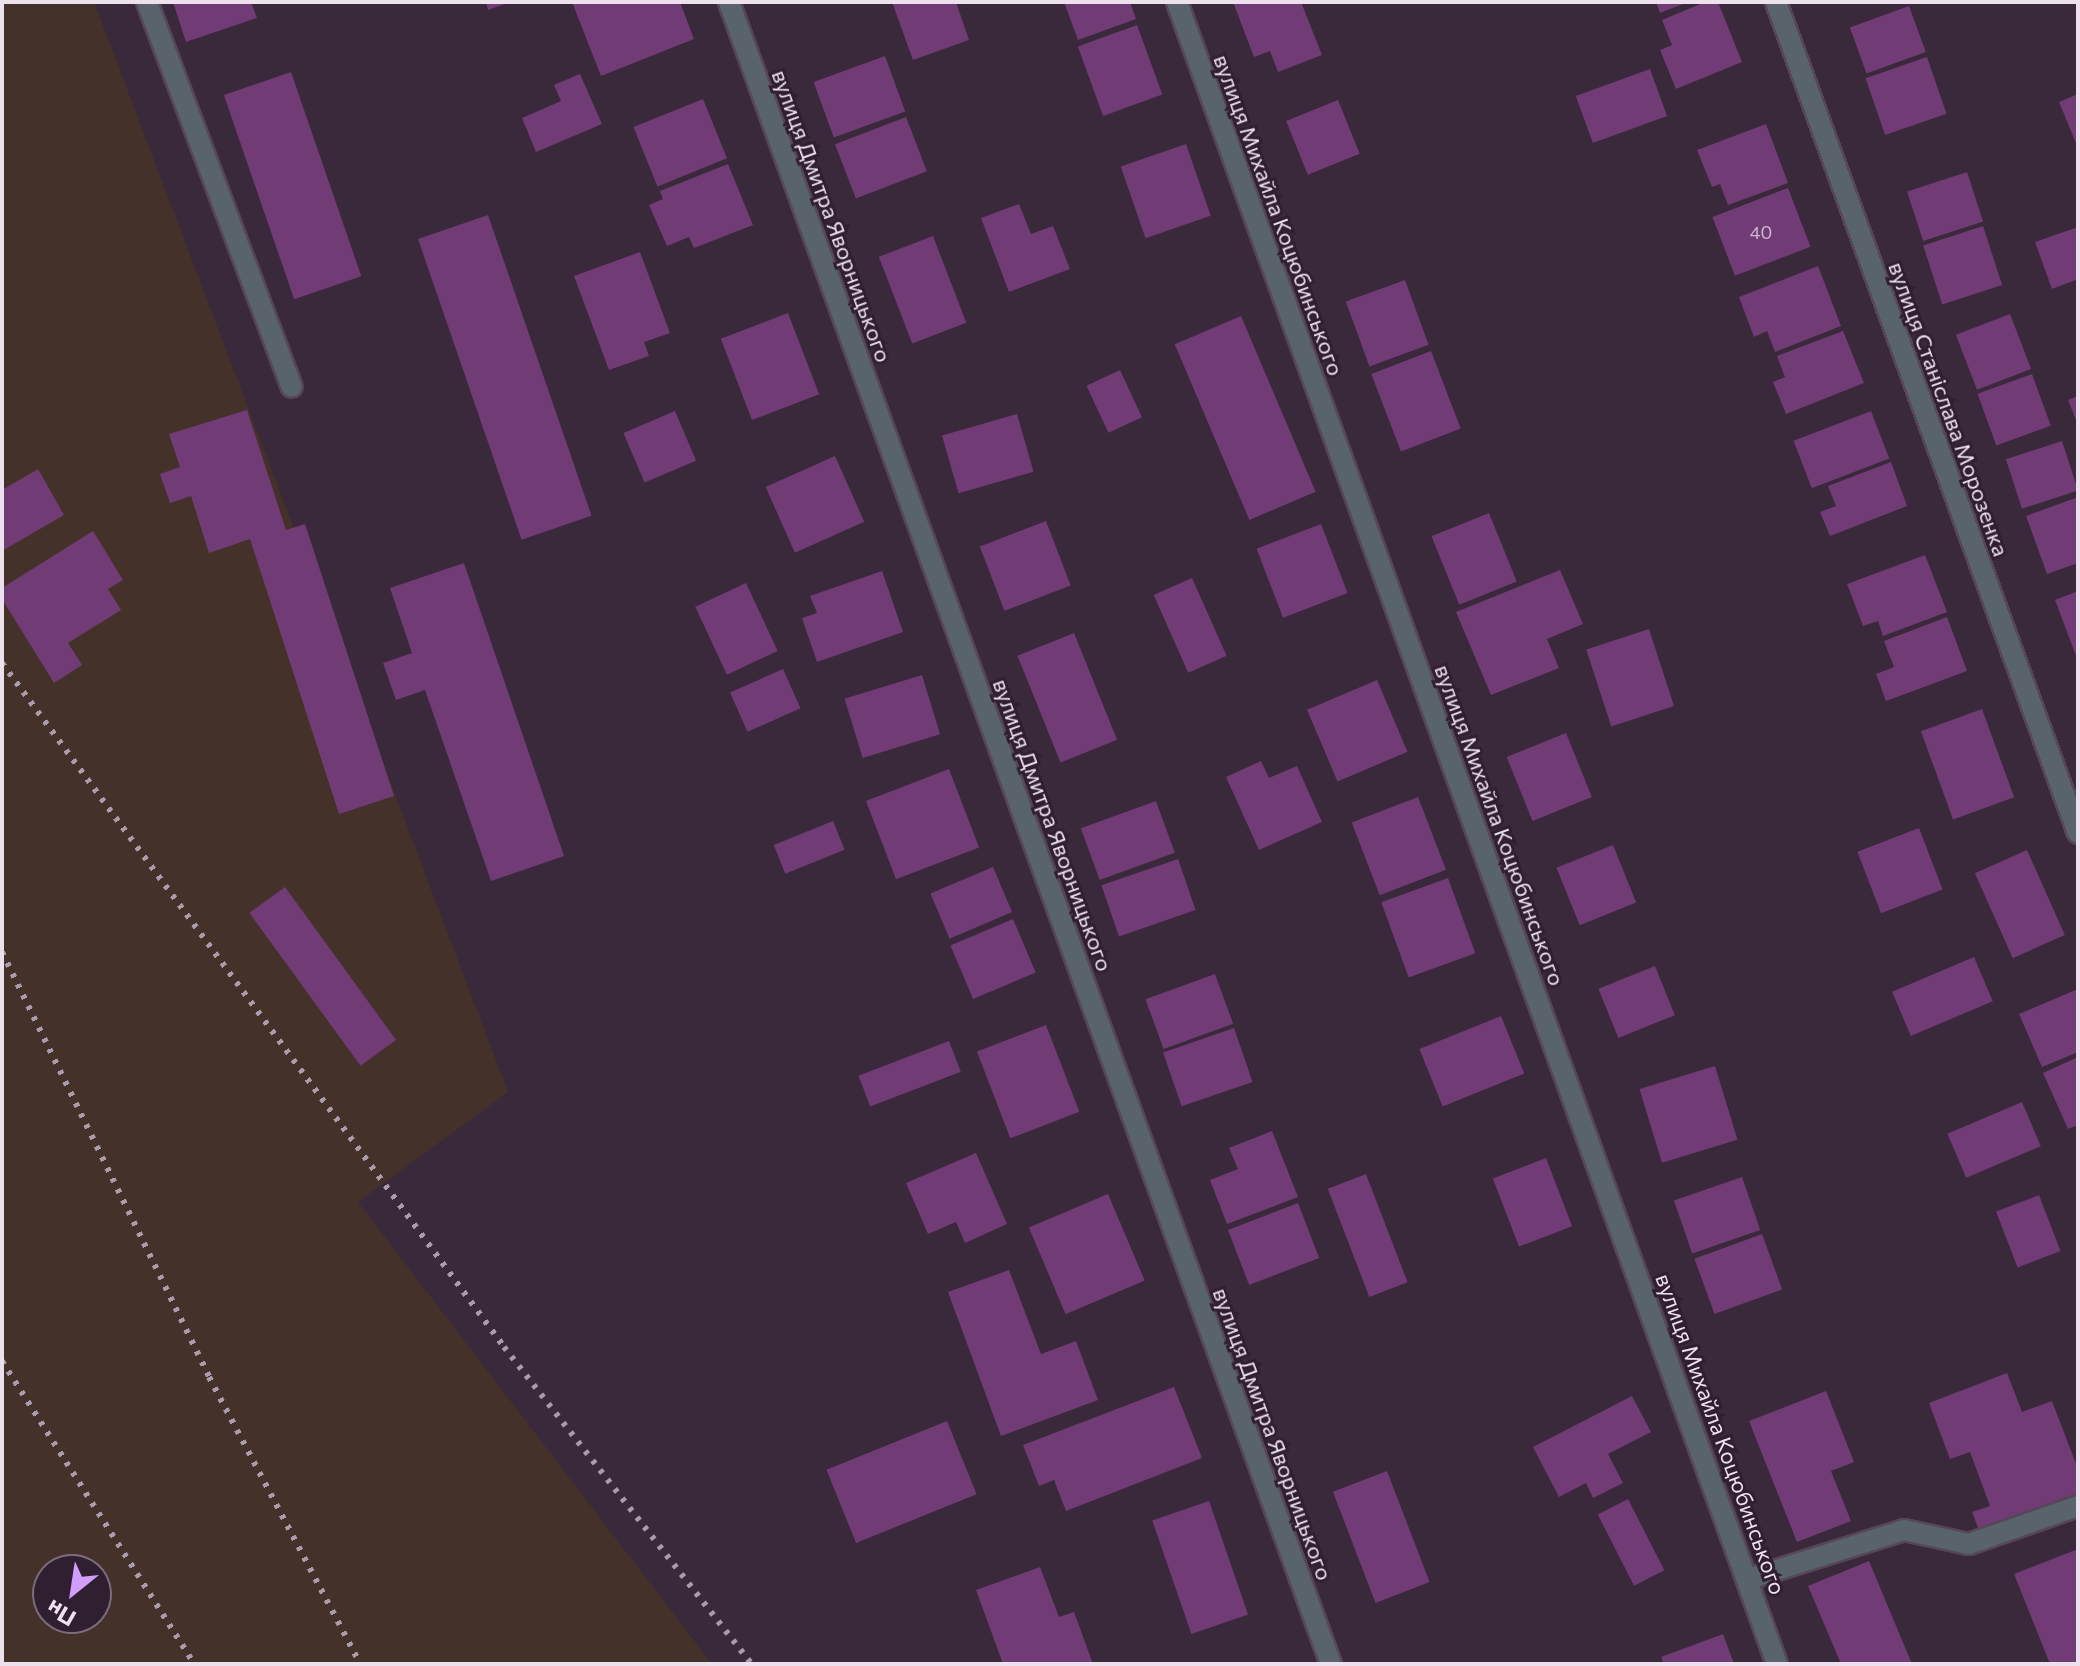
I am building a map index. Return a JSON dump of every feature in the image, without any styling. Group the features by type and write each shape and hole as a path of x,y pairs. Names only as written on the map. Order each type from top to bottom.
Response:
{"street":[{"path":"147,2 292,387"},
{"name":"вулиця Дмитра Яворницького","path":"729,2 1331,1664"},
{"name":"вулиця Михайла Коцюбинського","path":"1177,2 1777,1664"},
{"name":"вулиця Станіслава Морозенка","path":"1776,2 2078,833"},
{"path":"1748,1579 1904,1530 1969,1544 2078,1506"}],"shaded area":[{"path":"2,2 94,2 508,1092 358,1202 712,1664 2,1664"}],"building":[{"path":"173,2 251,2 257,18 186,42"},
{"path":"486,2 510,2 488,10"},
{"path":"572,2 680,2 694,39 601,76"},
{"path":"892,2 956,2 969,40 913,60"},
{"path":"1064,2 1130,2 1136,19 1078,40"},
{"path":"1233,2 1301,2 1322,55 1278,72 1270,51 1254,57"},
{"path":"1656,2 1688,2 1660,13"},
{"path":"1705,2 1718,2 1742,62 1676,89 1660,50 1672,45 1662,20"},
{"path":"1909,6 1926,52 1867,74 1850,28"},
{"path":"1137,25 1162,95 1103,116 1078,47"},
{"path":"885,56 905,111 834,137 814,82"},
{"path":"1927,57 1947,114 1885,135 1866,78"},
{"path":"1650,69 1667,116 1593,143 1576,96"},
{"path":"291,72 361,276 294,299 224,95"},
{"path":"580,74 602,124 536,152 522,118 561,101 554,85"},
{"path":"2078,94 2078,148 2059,102"},
{"path":"703,99 727,158 657,186 633,127"},
{"path":"1338,100 1360,154 1308,175 1286,121"},
{"path":"906,117 927,171 856,198 835,144"},
{"path":"1766,124 1788,183 1728,205 1720,184 1712,187 1697,150"},
{"path":"1186,144 1211,216 1146,238 1121,166"},
{"path":"728,164 753,225 694,248 689,237 667,246 649,205 663,199 660,191"},
{"path":"1967,172 1983,221 1923,241 1907,191"},
{"path":"1788,188 1811,247 1735,276 1712,217"},
{"path":"1019,204 1031,234 1053,226 1070,269 1009,292 981,218"},
{"path":"488,215 592,516 522,540 418,239"},
{"path":"1983,226 2002,285 1942,304 1923,245"},
{"path":"2078,227 2078,279 2052,289 2035,242"},
{"path":"933,236 966,323 912,344 879,257"},
{"path":"640,252 670,333 644,342 649,356 609,370 574,276"},
{"path":"1818,266 1841,326 1775,352 1767,331 1754,337 1739,297"},
{"path":"1405,280 1429,345 1369,366 1346,302"},
{"path":"788,313 819,394 752,420 721,339"},
{"path":"2010,314 2031,369 1977,390 1956,335"},
{"path":"1241,316 1316,492 1249,520 1175,344"},
{"path":"1843,331 1864,383 1786,414 1773,382 1785,377 1777,356"},
{"path":"1431,351 1461,428 1401,451 1371,374"},
{"path":"1120,370 1142,417 1108,433 1086,386"},
{"path":"2032,374 2051,426 1996,446 1977,394"},
{"path":"2078,396 2078,425 2068,400"},
{"path":"247,410 286,530 305,524 394,796 339,814 250,539 209,553 191,496 170,503 160,474 180,467 169,434"},
{"path":"675,411 696,461 645,483 623,433"},
{"path":"1871,411 1889,459 1812,488 1794,441"},
{"path":"1017,414 1034,472 959,493 942,435"},
{"path":"2062,441 2078,490 2022,509 2006,459"},
{"path":"835,456 864,522 795,553 766,487"},
{"path":"1891,462 1907,506 1830,536 1820,512 1836,506 1828,486"},
{"path":"38,469 64,515 2,551 2,490"},
{"path":"2078,497 2078,563 2047,574 2026,516"},
{"path":"1489,513 1517,582 1459,605 1432,536"},
{"path":"1046,521 1071,585 1004,611 980,546"},
{"path":"1321,524 1348,593 1283,618 1257,549"},
{"path":"93,531 123,580 108,589 121,610 68,643 82,665 54,683 2,599 2,588"},
{"path":"1925,555 1947,612 1883,636 1878,621 1863,626 1847,584"},
{"path":"464,563 564,856 491,881 425,690 396,700 383,663 412,653 390,588"},
{"path":"1560,570 1583,624 1547,639 1559,668 1491,695 1456,612"},
{"path":"882,571 903,632 817,662 802,618 817,613 810,596"},
{"path":"1192,578 1227,656 1188,673 1154,595"},
{"path":"746,583 778,651 727,675 695,607"},
{"path":"2078,591 2078,661 2055,600"},
{"path":"1947,617 1967,671 1886,701 1876,674 1894,667 1884,641"},
{"path":"1649,629 1674,706 1611,726 1586,649"},
{"path":"1074,633 1117,740 1061,762 1017,656"},
{"path":"783,669 800,708 748,732 730,693"},
{"path":"922,675 940,734 863,758 845,699"},
{"path":"1377,680 1407,752 1338,781 1307,710"},
{"path":"1982,709 2014,797 1953,820 1921,731"},
{"path":"1566,733 1592,797 1533,821 1507,757"},
{"path":"1261,761 1269,778 1297,766 1322,822 1259,850 1226,777"},
{"path":"949,769 979,847 896,879 866,801"},
{"path":"1418,797 1446,870 1380,895 1352,822"},
{"path":"1156,801 1175,853 1100,880 1081,828"},
{"path":"833,821 845,850 785,874 774,845"},
{"path":"1919,828 1943,890 1881,913 1857,852"},
{"path":"1613,845 1636,902 1580,925 1556,868"},
{"path":"2027,850 2065,935 2013,958 1975,873"},
{"path":"1178,859 1196,910 1119,936 1101,885"},
{"path":"993,867 1012,912 950,939 930,894"},
{"path":"1448,878 1475,953 1409,977 1381,902"},
{"path":"285,887 396,1040 360,1066 249,913"},
{"path":"1013,919 1036,972 973,999 950,946"},
{"path":"1974,957 1993,1001 1911,1036 1892,992"},
{"path":"1655,966 1675,1015 1618,1038 1598,989"},
{"path":"1215,974 1233,1024 1164,1049 1145,999"},
{"path":"2078,989 2078,1052 2042,1067 2019,1014"},
{"path":"1501,1016 1524,1073 1443,1106 1419,1049"},
{"path":"1046,1025 1079,1112 1010,1138 977,1052"},
{"path":"1234,1028 1253,1082 1182,1106 1163,1052"},
{"path":"949,1041 961,1072 870,1107 858,1076"},
{"path":"2078,1057 2078,1125 2068,1129 2043,1073"},
{"path":"1715,1066 1738,1140 1662,1163 1639,1089"},
{"path":"2022,1102 2041,1146 1966,1178 1947,1134"},
{"path":"1272,1131 1298,1197 1227,1224 1210,1180 1238,1169 1229,1148"},
{"path":"976,1153 1007,1224 965,1243 956,1222 928,1234 906,1183"},
{"path":"1546,1158 1572,1226 1519,1247 1493,1178"},
{"path":"1366,1174 1408,1282 1369,1297 1328,1189"},
{"path":"1742,1177 1760,1230 1692,1253 1674,1200"},
{"path":"1108,1194 1145,1281 1066,1314 1029,1228"},
{"path":"2039,1195 2061,1251 2018,1267 1996,1211"},
{"path":"1298,1203 1319,1258 1249,1285 1228,1230"},
{"path":"1762,1234 1782,1289 1715,1314 1694,1259"},
{"path":"1009,1270 1041,1354 1076,1341 1098,1400 1001,1436 948,1292"},
{"path":"2007,1373 2022,1412 2052,1401 2078,1469 2078,1496 1980,1533 1972,1512 1990,1506 1970,1452 1950,1459 1929,1403"},
{"path":"1174,1387 1202,1458 1066,1511 1054,1480 1039,1486 1023,1445"},
{"path":"1826,1391 1854,1462 1831,1471 1851,1521 1797,1542 1749,1421"},
{"path":"1632,1396 1651,1432 1608,1454 1623,1483 1593,1498 1586,1483 1559,1497 1533,1447"},
{"path":"947,1421 977,1494 856,1543 826,1470"},
{"path":"1387,1471 1430,1582 1375,1603 1333,1492"},
{"path":"1628,1499 1664,1570 1634,1586 1598,1514"},
{"path":"1209,1501 1248,1614 1191,1634 1152,1521"},
{"path":"2078,1549 2078,1662 2050,1664 2014,1574"},
{"path":"1869,1561 1912,1664 1841,1664 1808,1586"},
{"path":"1040,1567 1059,1617 1074,1612 1093,1664 1003,1664 976,1590"},
{"path":"1723,1634 1734,1664 1664,1664 1661,1657"}],"railway":[{"path":"2,663 504,1347 752,1664"},
{"path":"2,952 209,1377 360,1664"},
{"path":"2,1361 194,1664"}]}
